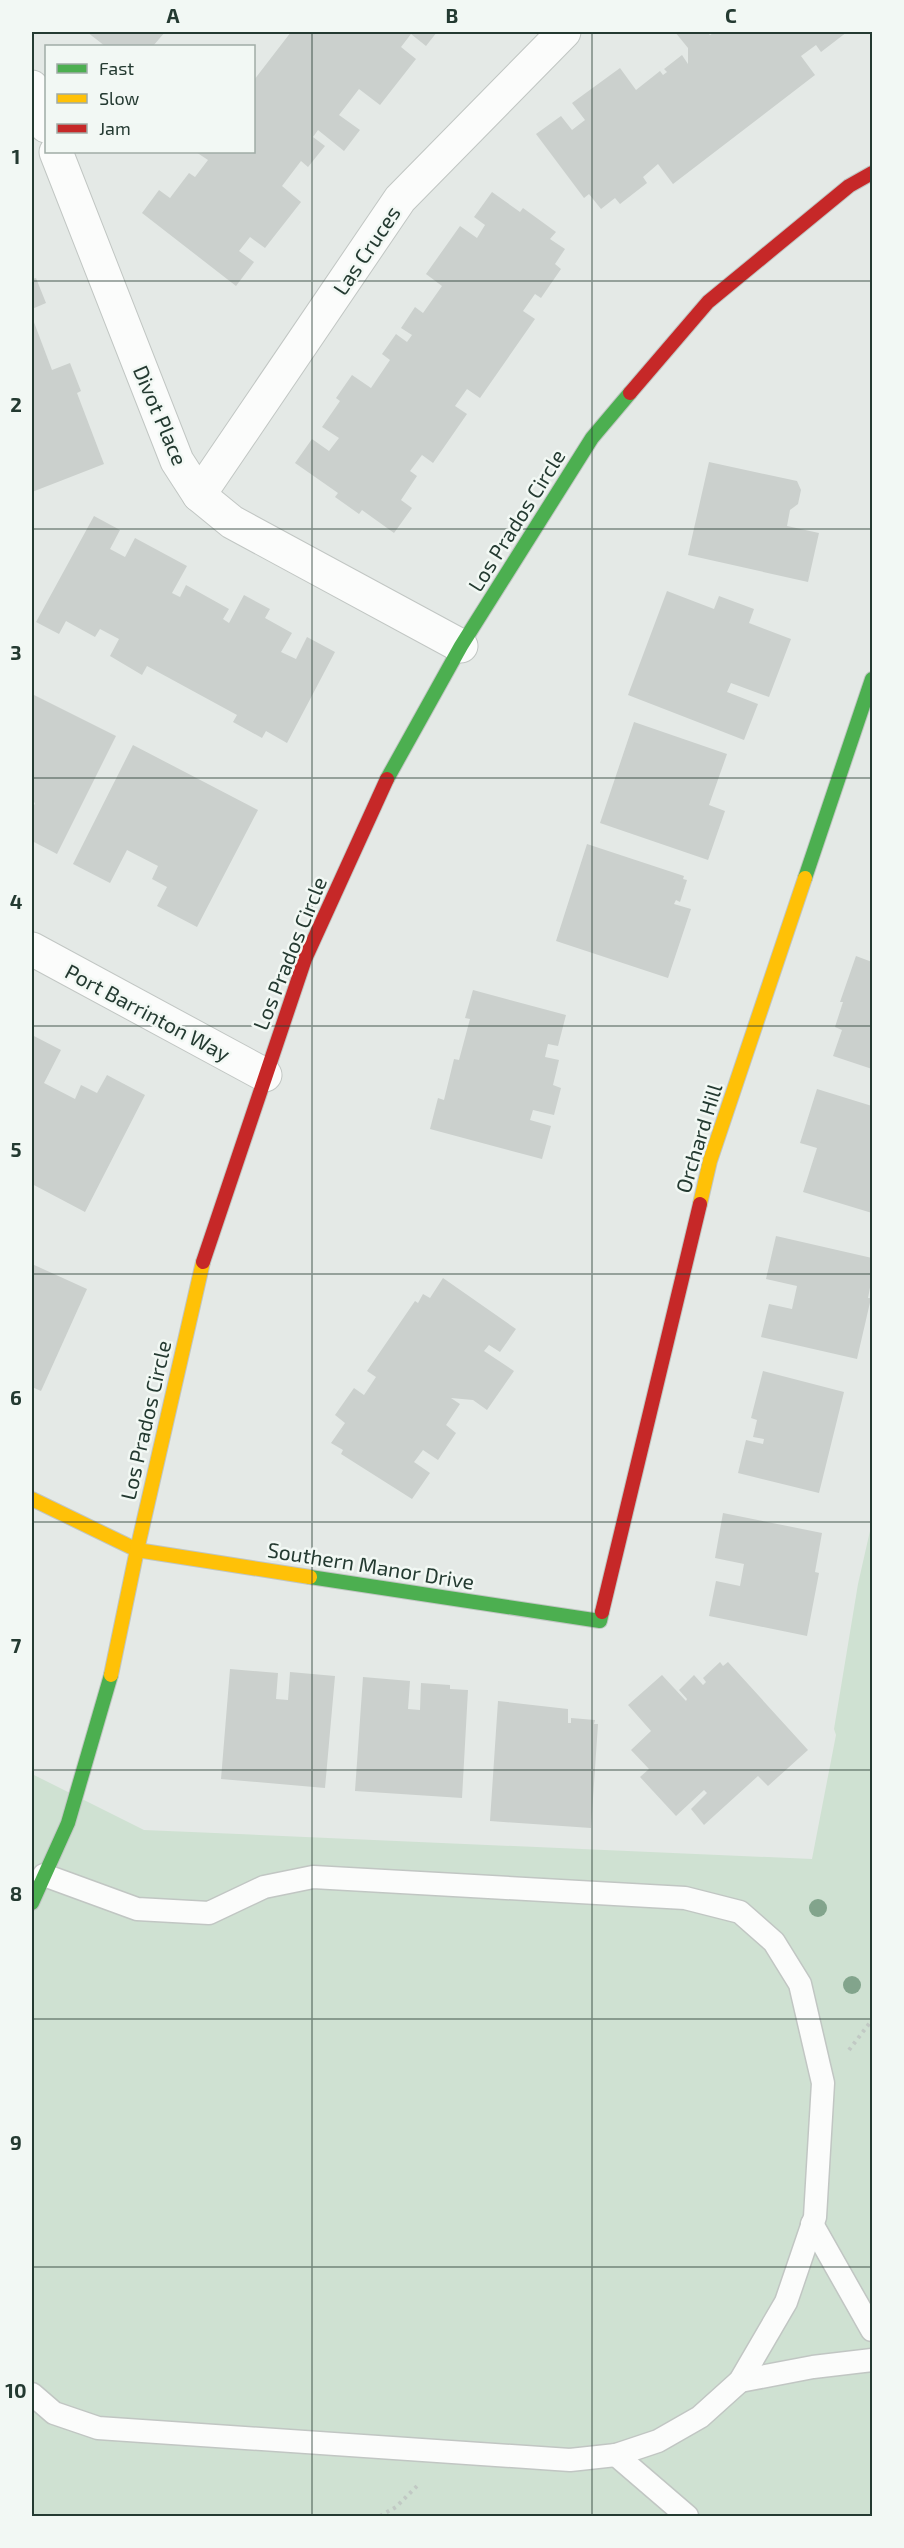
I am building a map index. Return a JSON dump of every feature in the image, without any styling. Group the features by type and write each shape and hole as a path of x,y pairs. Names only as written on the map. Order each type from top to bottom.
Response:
{"street":[{"name":"Las Cruces","path":"199,495 400,199 564,32"},
{"path":"32,87 45,123"},
{"name":"Divot Place","path":"57,153 177,461 199,495 232,522 461,646"},
{"name":"Los Prados Circle","path":"32,1903 68,1822 116,1660 136,1550 207,1246 305,959 383,786 461,646 592,438 708,302 849,186 873,173"},
{"name":"Orchard Hill","path":"600,1621 710,1161 873,679"},
{"name":"Port Barrinton Way","path":"32,949 265,1075"},
{"name":"Southern Manor Drive","path":"32,1499 136,1550 600,1621"}],"lane":[{"path":"32,2394 54,2413 98,2427 570,2460 616,2455 658,2441 700,2417 740,2381 786,2302 812,2224 823,2083 800,1984 774,1942 740,1912 685,1898 313,1877 264,1887 209,1913 136,1909 44,1875"},
{"path":"812,2224 873,2330"},
{"path":"740,2381 813,2367 873,2360"},
{"path":"616,2455 687,2517"}],"path":[{"path":"380,2517 396,2507 421,2482 433,2450"}],"green space":[{"path":"872,1522 872,2516 32,2516 32,1774 144,1830 812,1859 836,1735 834,1729 858,1584"}],"building":[{"path":"87,32 165,32 154,45 104,45"},
{"path":"291,32 437,32 426,46 411,34 401,47 416,59 380,105 359,89 339,115 360,130 344,151 318,130 313,137 325,146 308,167 301,161 282,186 301,202 265,248 250,237 239,251 254,262 236,286 142,213 159,190 170,198 189,173 195,177 208,160 198,153 255,153 255,79"},
{"path":"675,32 707,32 710,35 715,32 847,32 821,52 816,45 801,56 815,75 673,184 658,164 643,177 647,183 620,204 615,198 601,209 589,194 584,198 536,134 561,116 572,130 585,120 572,103 620,68 636,90 660,71 663,75 667,72 664,69 682,55 688,64 688,48"},
{"path":"492,192 520,212 523,208 556,232 550,239 565,249 555,264 561,269 541,298 535,294 523,311 535,319 480,398 467,389 455,406 467,414 433,463 422,455 410,471 417,476 401,500 412,508 394,533 362,510 359,514 335,497 338,493 295,463 312,439 329,451 339,438 322,427 340,401 336,398 352,375 371,388 390,360 382,354 396,334 407,342 412,335 401,328 415,307 423,313 442,286 426,274 460,226 477,238 485,225 474,217"},
{"path":"36,278 46,303 32,309 32,279"},
{"path":"32,317 52,370 70,363 81,391 77,393 104,464 32,492"},
{"path":"709,462 797,481 801,490 798,504 790,510 787,526 819,533 808,582 688,555"},
{"path":"94,516 120,530 110,549 125,557 135,538 187,566 172,593 180,597 186,585 229,609 223,619 229,623 244,595 270,609 265,618 292,633 281,652 296,659 307,637 335,652 287,743 266,731 262,738 233,722 237,715 147,666 142,675 110,656 119,639 100,629 95,637 66,621 59,634 36,622"},
{"path":"667,591 714,609 719,596 754,609 749,623 791,639 769,697 731,683 727,692 758,704 744,740 628,695"},
{"path":"32,694 116,736 57,854 32,841 32,810 35,803 32,801"},
{"path":"634,722 727,754 709,805 725,811 708,860 600,823"},
{"path":"133,745 258,810 197,927 157,906 167,887 152,879 158,866 127,850 110,883 73,864"},
{"path":"587,844 684,876 683,879 687,880 680,902 676,900 674,904 691,909 668,978 556,941"},
{"path":"856,956 872,962 872,1069 833,1056 842,1030 835,1027 843,1002 840,1002"},
{"path":"473,990 566,1015 558,1046 548,1044 545,1057 559,1060 553,1085 561,1088 554,1115 533,1110 530,1120 551,1126 542,1159 430,1129 438,1098 444,1100 454,1059 459,1060 470,1019 465,1018"},
{"path":"32,1035 61,1050 44,1083 75,1099 81,1085 97,1093 107,1075 145,1095 85,1212 32,1184"},
{"path":"817,1089 872,1106 872,1213 803,1192 817,1148 800,1143"},
{"path":"776,1236 872,1258 872,1277 868,1298 871,1298 857,1359 761,1337 769,1304 792,1309 797,1286 766,1279"},
{"path":"32,1264 87,1289 41,1391 32,1387"},
{"path":"443,1278 516,1329 500,1352 489,1345 484,1351 514,1371 487,1410 473,1400 451,1398 460,1404 446,1425 456,1433 438,1460 423,1450 414,1462 430,1473 412,1499 341,1454 343,1450 331,1443 345,1423 335,1415 354,1388 364,1395 376,1377 367,1371 415,1301 418,1303 423,1294 430,1298"},
{"path":"763,1371 844,1392 819,1493 738,1473 746,1440 763,1444 764,1439 753,1437 757,1420 751,1418"},
{"path":"723,1513 822,1533 815,1572 819,1573 807,1636 709,1616 716,1581 740,1586 744,1564 715,1558"},
{"path":"720,1662 723,1666 728,1662 808,1750 768,1786 758,1776 704,1825 691,1809 707,1793 704,1790 676,1816 640,1777 649,1769 631,1750 651,1731 628,1705 662,1675 686,1701 687,1699 679,1690 694,1675 703,1685 706,1682 703,1678"},
{"path":"230,1669 278,1673 276,1699 288,1700 290,1672 335,1676 325,1788 221,1779"},
{"path":"363,1677 410,1681 408,1709 420,1710 421,1683 450,1685 450,1689 468,1690 462,1798 355,1791"},
{"path":"498,1701 568,1709 568,1723 571,1723 571,1718 595,1720 594,1724 598,1724 591,1828 490,1821"}],"traffic: fast":[{"path":"387,779 461,646 592,438 630,393"},
{"path":"805,878 872,679"},
{"path":"310,1577 600,1621 602,1612"},
{"path":"32,1903 68,1823 111,1675"}],"traffic: slow":[{"path":"700,1204 710,1161 805,878"},
{"path":"111,1675 137,1550 203,1262"},
{"path":"32,1499 137,1550 310,1577"}],"traffic: jam":[{"path":"630,393 708,302 849,186 872,173"},
{"path":"203,1262 305,959 387,779"},
{"path":"602,1612 700,1204"}]}
